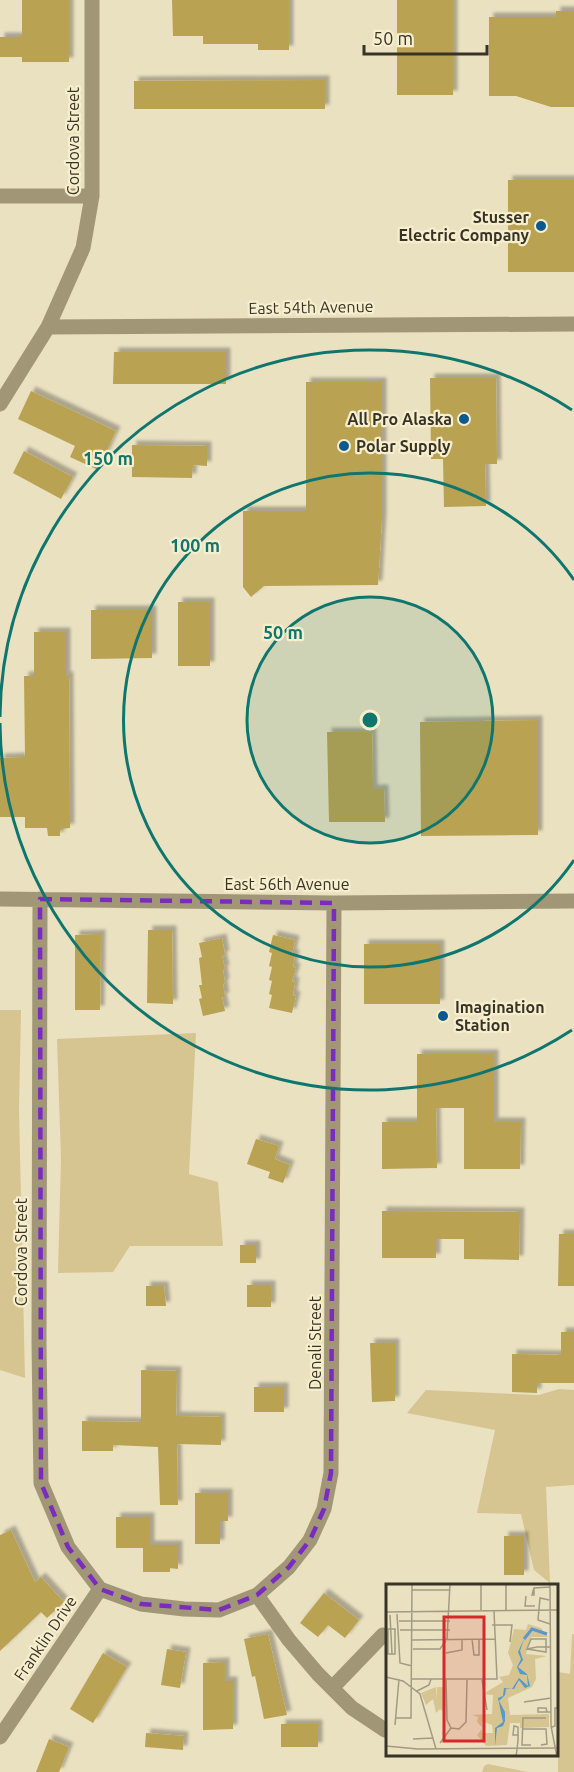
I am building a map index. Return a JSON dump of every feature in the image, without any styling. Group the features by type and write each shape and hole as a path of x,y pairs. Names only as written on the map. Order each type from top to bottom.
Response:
{"street":[{"name":"Cordova Street","path":"0,404 48,327 83,248 92,196 92,0"},
{"path":"0,196 92,196"},
{"name":"East 54th Avenue","path":"48,327 574,324"},
{"name":"East 56th Avenue","path":"0,899 334,903 574,900"},
{"name":"Cordova Street","path":"40,899 41,1483 68,1546 100,1589"},
{"name":"Denali Street","path":"100,1589 141,1604 184,1610 219,1610 257,1595 288,1567 310,1540 324,1509 332,1473 334,903"},
{"name":"Franklin Drive","path":"0,1737 100,1589"},
{"path":"257,1595 289,1640 332,1688 352,1708 385,1730"},
{"path":"332,1688 383,1635"}],"highlighted area":[{"path":"40,899 334,903 331,1473 324,1509 310,1540 289,1567 257,1595 219,1610 141,1604 100,1589 68,1547 41,1483"}],"shaded area":[{"path":"0,1010 21,1010 19,1110 25,1378 0,1370"},
{"path":"196,1033 189,1174 218,1182 223,1246 130,1246 113,1272 58,1273 61,1158 57,1039"},
{"path":"559,1389 574,1390 574,1485 546,1487 550,1583 534,1570 521,1514 477,1513 495,1430 407,1413 426,1390 539,1395"},
{"path":"572,1634 574,1634 574,1772 558,1772 559,1672 570,1674"},
{"path":"488,1764 528,1772 482,1772 484,1766"}],"building":[{"path":"22,0 69,0 69,62 22,62 22,57 0,57 0,37 22,37"},
{"path":"172,0 289,0 289,50 258,50 258,44 203,44 203,36 173,36"},
{"path":"397,0 453,0 453,95 397,95"},
{"path":"556,11 574,11 574,107 551,107 516,96 489,96 489,17 556,17"},
{"path":"325,80 325,109 134,109 134,81"},
{"name":"Stusser Electric Company","path":"508,180 574,180 574,272 508,272"},
{"path":"114,352 226,352 226,384 113,384"},
{"name":"All Pro Alaska","path":"430,378 496,378 497,464 485,464 486,506 444,507 443,459 431,459"},
{"name":"Polar Supply","path":"306,382 382,382 382,518 378,585 264,586 251,597 243,587 243,511 306,511"},
{"path":"31,391 116,431 98,470 70,457 75,446 18,419"},
{"path":"132,445 207,446 207,466 193,465 192,478 132,477"},
{"path":"24,451 73,477 61,499 13,473"},
{"path":"178,602 210,602 210,666 178,666"},
{"path":"91,610 152,610 152,658 91,659"},
{"path":"34,632 66,632 66,676 69,676 70,828 60,829 60,836 48,836 47,828 25,828 25,817 0,817 0,758 25,757 24,676 34,676"},
{"path":"538,720 538,835 421,836 420,722"},
{"path":"327,732 372,732 373,789 384,789 385,822 329,822"},
{"path":"148,930 172,930 173,1004 147,1003"},
{"path":"101,934 100,1010 75,1010 75,935"},
{"path":"273,935 295,940 292,954 295,954 293,967 296,968 292,981 295,982 293,995 296,996 292,1013 269,1008 272,981 269,980 272,967 269,966 272,953 269,952"},
{"path":"222,938 225,955 222,956 225,969 223,970 225,983 223,984 225,997 222,997 225,1011 203,1016 199,999 202,998 199,985 202,985 199,958 202,957 199,943"},
{"name":"Imagination Station","path":"364,944 440,944 440,1004 364,1004"},
{"path":"417,1054 494,1054 494,1122 521,1122 520,1169 464,1169 464,1108 436,1108 437,1168 382,1169 382,1122 417,1122"},
{"path":"256,1139 279,1146 275,1159 290,1165 283,1183 268,1178 270,1172 247,1164"},
{"path":"382,1211 520,1212 519,1260 464,1259 464,1239 436,1239 436,1258 382,1258"},
{"path":"559,1234 574,1234 574,1286 558,1286"},
{"path":"240,1245 256,1245 256,1263 240,1263"},
{"path":"247,1285 271,1285 271,1307 247,1307"},
{"path":"146,1286 164,1286 166,1306 146,1306"},
{"path":"561,1332 574,1332 574,1383 537,1383 537,1393 512,1392 512,1354 561,1355"},
{"path":"370,1343 395,1343 395,1401 372,1402"},
{"path":"141,1370 177,1371 176,1416 221,1417 221,1445 177,1444 178,1505 160,1505 158,1447 113,1445 113,1451 82,1451 82,1421 141,1422"},
{"path":"254,1387 284,1387 284,1412 254,1412"},
{"path":"195,1493 228,1493 228,1521 220,1521 220,1544 195,1544"},
{"path":"116,1517 150,1517 150,1545 178,1545 178,1569 170,1568 170,1572 143,1572 143,1548 116,1548"},
{"path":"11,1530 35,1582 41,1577 64,1602 47,1618 41,1612 0,1651 0,1535"},
{"path":"504,1536 524,1536 524,1575 504,1575"},
{"path":"324,1593 359,1620 345,1638 328,1625 318,1637 300,1623"},
{"path":"268,1634 287,1715 264,1719 244,1639"},
{"path":"167,1649 186,1652 180,1688 161,1685"},
{"path":"103,1653 127,1667 93,1723 70,1709"},
{"path":"225,1662 225,1681 233,1681 233,1729 203,1730 203,1663"},
{"path":"281,1724 318,1724 318,1747 281,1747"},
{"path":"146,1733 184,1736 183,1750 145,1747"},
{"path":"49,1739 69,1747 59,1772 36,1772"}],"place":[{"name":"Stusser Electric Company","path":"541,226"},
{"name":"All Pro Alaska","path":"464,419"},
{"name":"Polar Supply","path":"344,446"},
{"name":"Imagination Station","path":"443,1016"}]}
